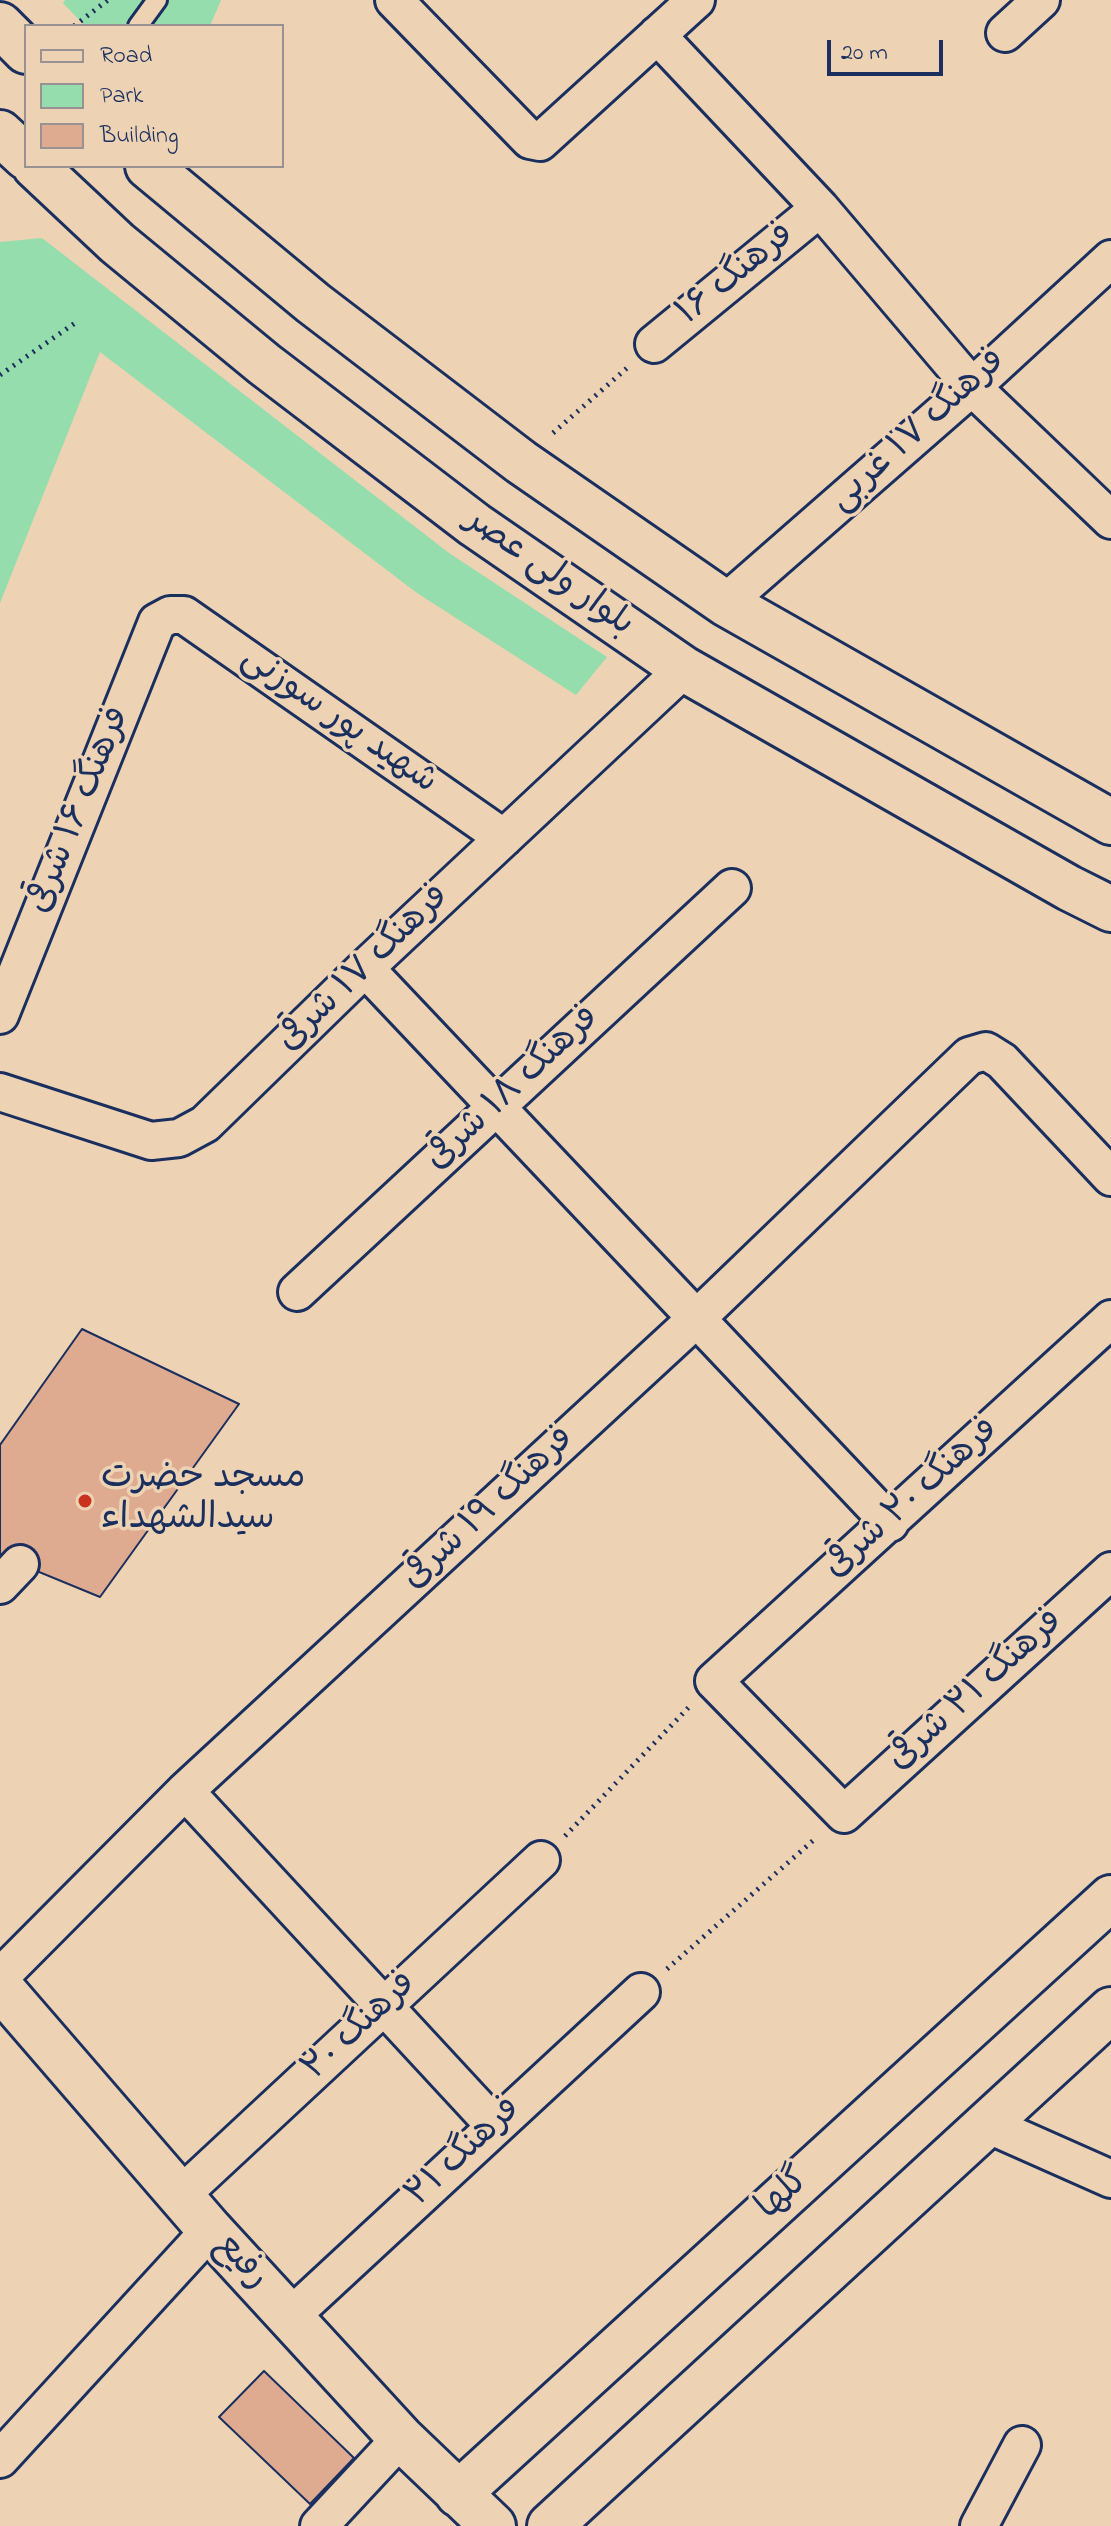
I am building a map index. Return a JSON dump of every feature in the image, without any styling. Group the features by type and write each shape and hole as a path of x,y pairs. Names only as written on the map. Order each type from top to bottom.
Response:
{"main road":[{"path":"0,25 24,49"},
{"path":"0,133 24,155"},
{"name":"بلوار ولی عصر","path":"37,168 117,243 264,364 475,525 684,669 1111,909"},
{"path":"150,168 313,303 521,462 725,603 1111,822"},
{"name":"گلها","path":"458,2494 1111,1898"},
{"name":"رفیع","path":"0,1987 210,2230 401,2438 493,2526"},
{"path":"550,2526 1111,2010"}],"street":[{"path":"394,0 530,140 540,142 696,0"},
{"path":"1005,33 1041,0"},
{"path":"657,35 820,208 972,387 1111,520"},
{"name":"فرهنگ ۱۶","path":"654,344 820,208"},
{"name":"فرهنگ ۱۷ غربی","path":"725,603 972,387 1111,259"},
{"name":"شهید پور سوزنی","path":"170,615 184,615 504,838"},
{"name":"فرهنگ ۱۶ شرقی","path":"0,1015 157,622 170,615"},
{"name":"فرهنگ ۱۷ شرقی","path":"0,1092 151,1141 179,1138 205,1124 365,968 684,669"},
{"name":"فرهنگ ۱۸ شرقی","path":"297,1292 732,888"},
{"path":"365,968 890,1523"},
{"name":"فرهنگ ۱۹ شرقی","path":"0,1977 185,1791 697,1318 969,1056 986,1051 1002,1061 1111,1177"},
{"name":"فرهنگ ۲۰ شرقی","path":"714,1681 1111,1319"},
{"name":"فرهنگ ۲۱ شرقی","path":"844,1814 1111,1571"},
{"path":"714,1681 844,1814"},
{"path":"185,1791 495,2126"},
{"name":"فرهنگ ۲۰","path":"181,2195 541,1860"},
{"name":"فرهنگ ۲۱","path":"290,2317 641,1992"},
{"path":"987,2124 1111,2179"},
{"path":"0,2459 210,2230"},
{"path":"319,2526 401,2438"},
{"path":"979,2526 1022,2445"}],"lane":[{"path":"139,24 157,0"}],"path":[{"path":"77,24 108,0"},
{"path":"0,375 75,323"},
{"path":"521,462 654,344"},
{"path":"541,1860 714,1681"},
{"path":"641,1992 844,1814"}],"green space":[{"path":"65,0 221,0 211,24 83,24 63,3"},
{"path":"42,238 449,553 607,657 576,695 417,593 100,352 0,603 0,242"}],"building":[{"name":"مسجد حضرت سیدالشهداء","path":"82,1329 239,1404 100,1597 0,1556 0,1445"},
{"path":"264,2371 354,2458 310,2504 219,2417"}],"place":[{"name":"مسجد حضرت سیدالشهداء","path":"85,1501"}]}
